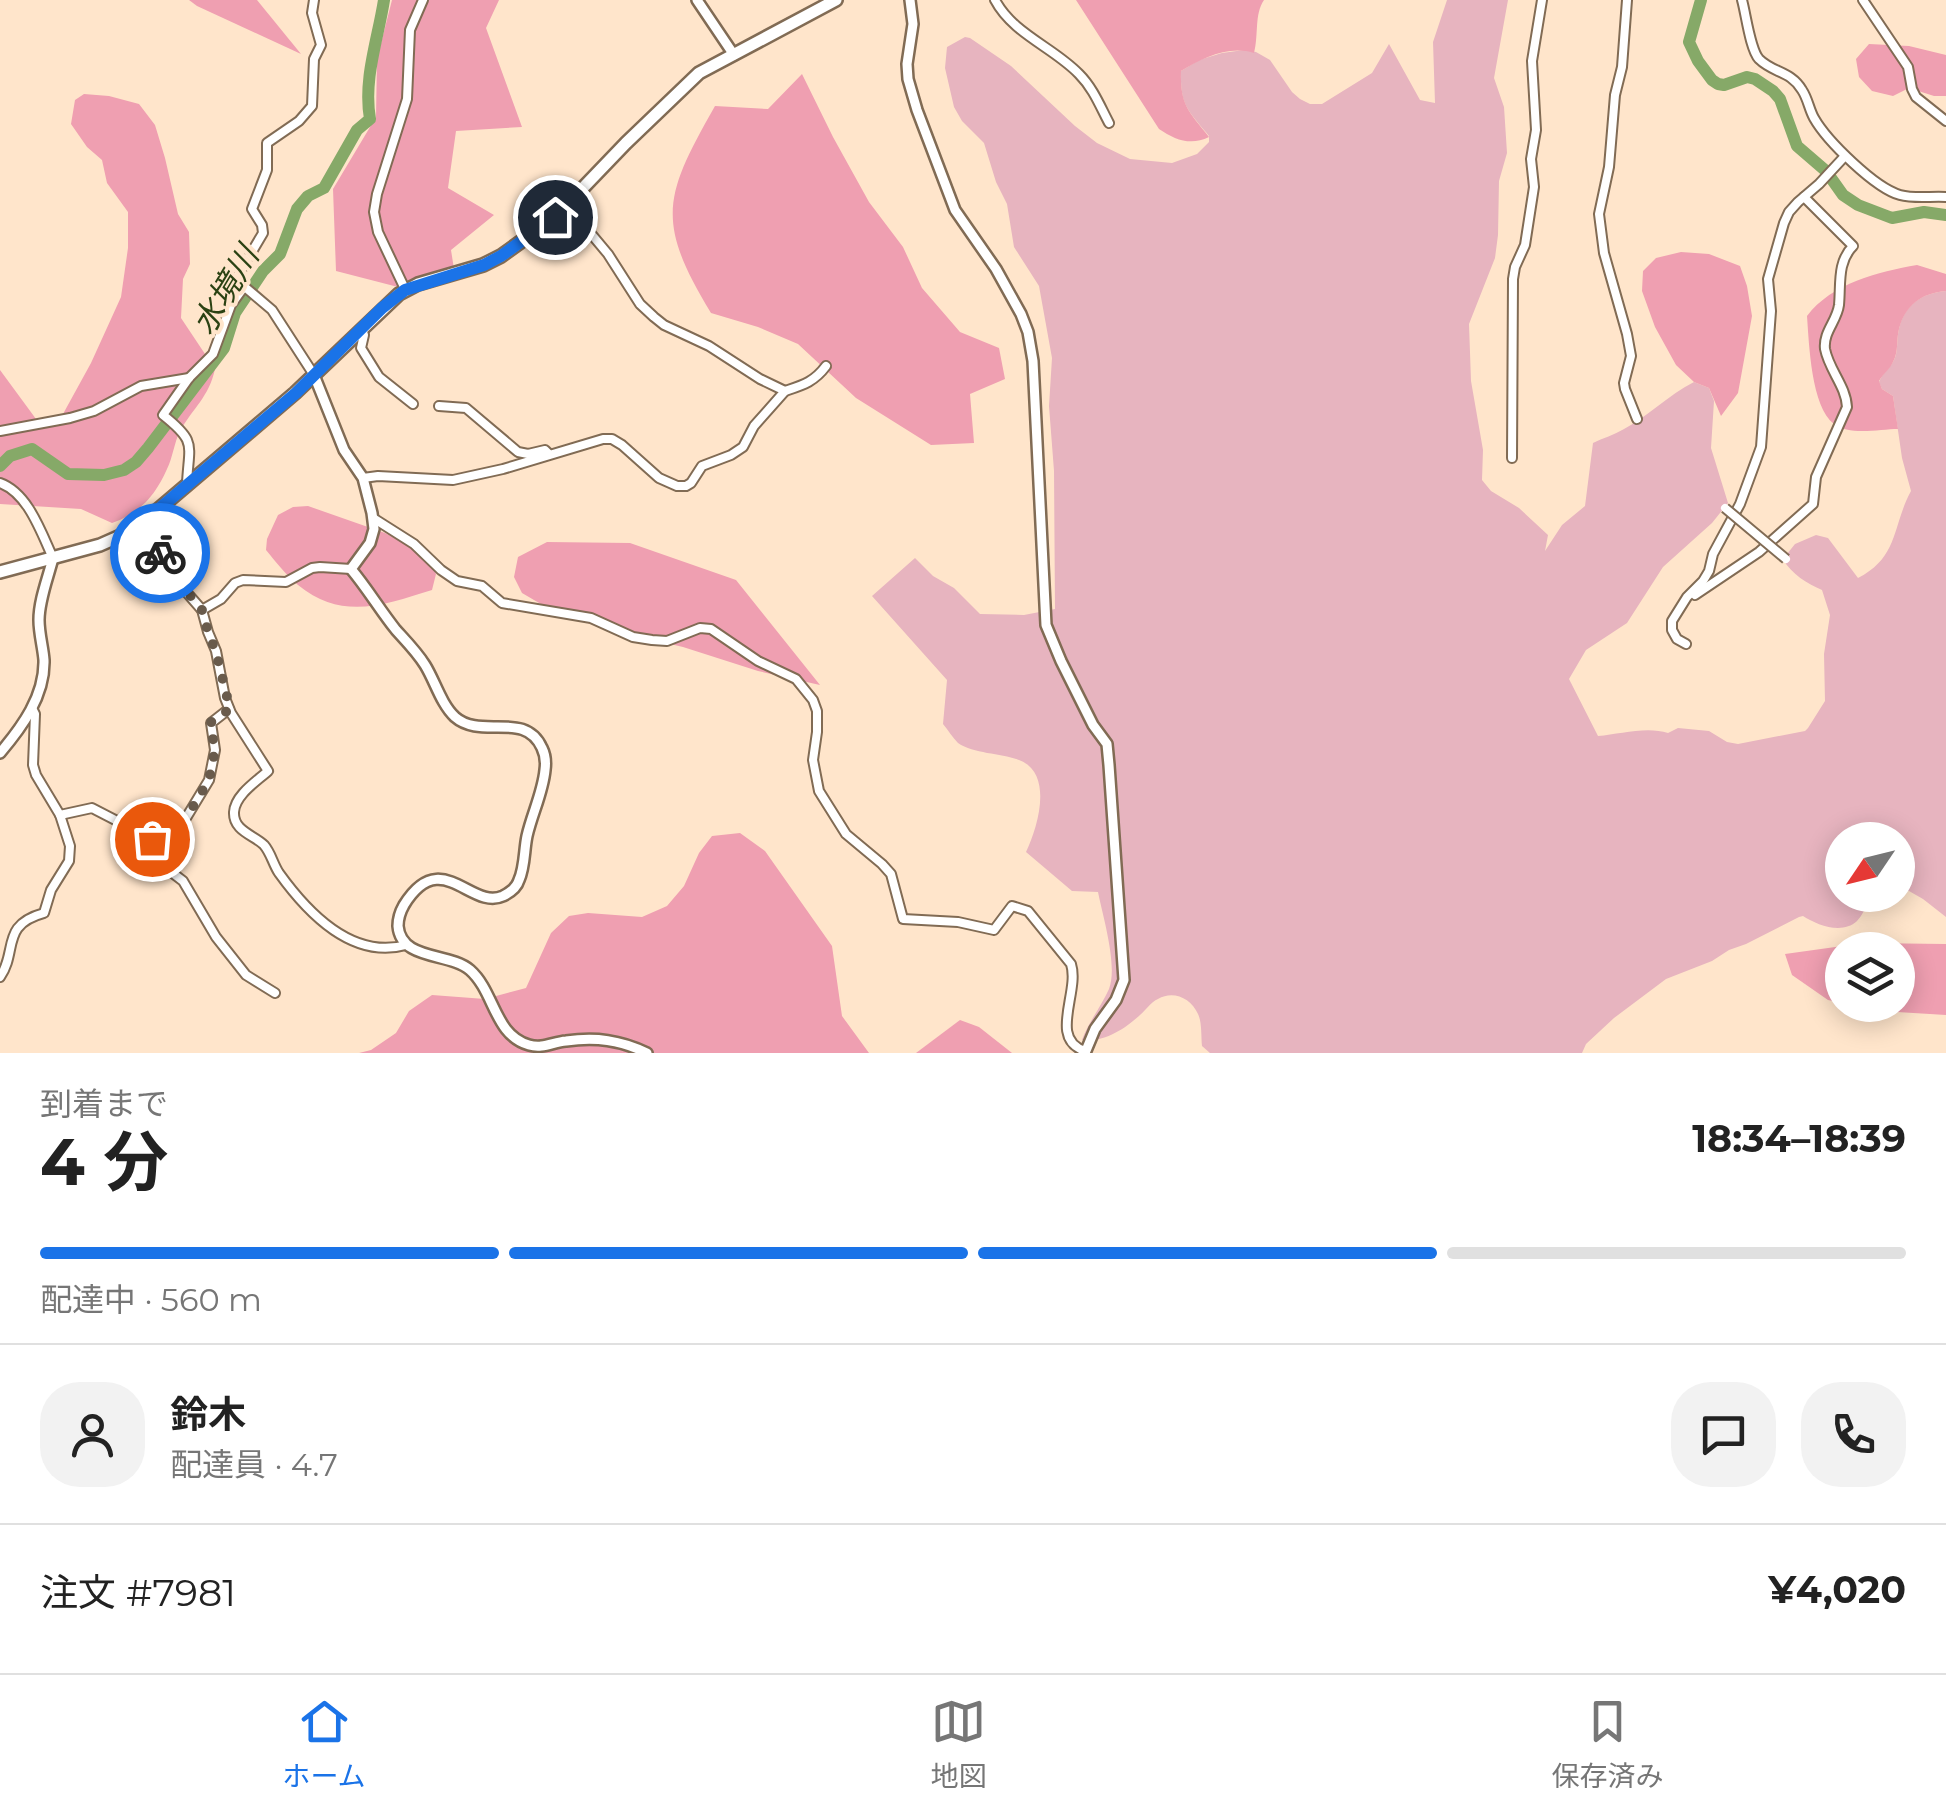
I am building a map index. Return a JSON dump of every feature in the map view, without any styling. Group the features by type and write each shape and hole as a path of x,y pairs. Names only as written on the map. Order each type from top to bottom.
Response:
{"main road":[{"path":"0,572 100,545 134,530 314,375 405,290 501,256 547,225 689,81 836,0"}],"street":[{"path":"314,0 312,12 320,45 314,59 312,106 298,122 267,143 267,170 252,209 263,233 238,276 244,287 272,310 314,375 344,450 364,478 374,530 370,543 351,569"},
{"path":"405,290 378,232 374,212 408,99 410,30 423,0"},
{"path":"697,0 734,55"},
{"path":"372,518 414,544 457,581 482,586 502,603 591,618 652,640 667,641 700,628 711,628 758,661 796,679 817,711 813,760 819,790 846,834 891,874 903,919 958,922 994,930 1012,906 1028,911 1071,964 1073,986 1066,1030 1068,1042 1085,1052 1124,980 1107,744 1061,661 1046,625 1032,348 1028,332 996,269 955,210 917,110 908,80 913,24 910,0"},
{"path":"995,0 1008,20 1082,76 1108,122"},
{"path":"1512,458 1513,279 1525,245 1534,187 1532,61 1542,0"},
{"path":"1627,0 1609,167 1599,214 1604,254 1628,334 1631,356 1624,389 1638,418"},
{"path":"1742,0 1755,52 1761,61 1793,78 1829,140 1845,156 1896,194 1946,196"},
{"path":"1863,0 1908,67 1916,97 1946,121"},
{"path":"1686,644 1677,639 1672,621 1704,581 1762,447 1771,311 1768,280 1789,212 1845,156"},
{"path":"1684,602 1758,552 1812,504 1816,476 1847,407 1825,341 1839,306 1841,267 1854,246 1804,196"},
{"path":"567,206 654,317 785,392"},
{"path":"187,483 190,441 164,414 188,378 212,354 231,305 244,287"},
{"path":"362,329 361,348 379,377 414,404"},
{"path":"364,478 453,480 612,440 658,478 686,486 702,466 743,447 754,426 785,392 808,384 826,366"},
{"path":"0,430 70,418 94,411 141,386 188,378"},
{"path":"439,406 466,408 518,452 545,450 549,454"},
{"path":"0,482 14,489 26,506 53,558 39,620 44,658 40,692 0,753"},
{"path":"1725,508 1786,559"},
{"path":"134,530 166,557 181,586 202,610 230,709 268,770 239,799 234,811 242,831 264,844 274,866 310,912 343,938 368,945 406,945"},
{"path":"202,610 221,599 235,582 286,582 320,566 351,569 416,652 454,716 479,728 516,726 535,736 543,749 546,766 520,880 505,895 493,899 450,880 429,882 408,899 398,918 398,932 411,949 456,961 469,970 483,985 504,1028 515,1039 540,1047 561,1041 602,1039 647,1053"},
{"path":"0,977 6,968 10,940 25,921 44,913 51,890 69,861 70,846 60,815 33,765 32,708"},
{"path":"152,839 186,818 209,780 215,750 210,723 230,709"},
{"path":"60,815 92,808 152,839 166,868 183,881 216,937 246,976 275,993"}],"shaded area":[{"path":"189,0 257,0 301,54 197,6"},
{"path":"392,0 499,0 486,28 522,127 456,131 448,188 494,215 451,250 454,269 398,287 336,271 333,189 376,117 377,59"},
{"path":"1076,0 1264,0 1254,53 1225,52 1181,71 1184,100 1209,137 1183,140 1159,129"},
{"path":"1447,0 1508,0 1494,78 1504,107 1507,153 1499,181 1498,235 1495,258 1469,324 1471,381 1483,450 1482,480 1548,535 1545,551 1562,525 1585,506 1593,443 1633,424 1694,382 1709,388 1714,401 1711,448 1728,503 1712,523 1663,567 1627,623 1586,650 1569,679 1598,736 1642,730 1668,733 1678,728 1709,731 1738,744 1808,728 1825,701 1824,654 1830,615 1822,590 1800,578 1783,559 1795,544 1816,535 1828,538 1858,578 1871,570 1888,550 1911,491 1893,396 1879,382 1895,358 1905,313 1929,294 1946,291 1946,917 1915,894 1915,822 1825,822 1825,912 1863,912 1857,921 1837,928 1799,917 1712,961 1666,979 1614,1018 1586,1044 1582,1053 1210,1053 1202,1046 1195,1008 1181,997 1170,995 1155,1000 1113,1034 1082,1040 1111,979 1109,941 1098,892 1072,891 1026,852 1040,802 1037,776 1019,760 964,747 956,741 943,724 947,680 872,596 915,558 980,614 1024,615 1055,609 1054,471 1049,406 1052,358 1039,286 1014,247 1007,204 984,143 954,107 945,68 947,47 970,38 1011,66 1097,143 1130,159 1172,163 1197,154 1209,142 1209,136 1184,100 1181,83 1181,71 1199,60 1222,53 1256,52 1270,60 1300,99 1322,104 1372,73 1389,44 1420,100 1435,103 1433,42"},
{"path":"1869,44 1909,46 1946,55 1946,96 1909,88 1893,96 1872,91 1859,77 1856,59"},
{"path":"802,74 869,202 903,247 922,288 960,332 999,348 1005,379 970,394 974,443 931,445 856,398 798,344 711,313 693,281 674,231 673,209 685,163 698,137 715,106 768,109"},
{"path":"84,94 139,104 155,125 178,214 189,232 190,264 183,279 181,318 215,369 205,395 180,431 157,487 139,509 112,523 81,509 0,504 0,370 36,419 45,423 63,414 121,297 128,212 107,183 102,160 71,124 75,100"},
{"path":"1681,252 1709,254 1740,266 1747,286 1752,316 1738,393 1721,416 1709,388 1694,382 1676,365 1655,327 1642,291 1643,271 1656,258"},
{"path":"1917,265 1946,274 1946,291 1929,294 1910,307 1899,329 1895,358 1879,381 1882,389 1893,396 1898,429 1840,428 1826,416 1820,404 1810,358 1807,316 1843,287"},
{"path":"308,506 385,533 426,555 436,574 432,590 364,607 331,603 314,596 294,581 266,550 278,515 293,507"},
{"path":"547,542 630,543 736,580 820,685 558,614 522,593 514,577 518,557"},
{"path":"740,833 765,851 832,946 842,1016 869,1053 359,1053 371,1050 396,1033 409,1011 432,995 485,999 526,988 551,933 569,916 588,913 642,917 667,906 684,886 699,853 712,836"},
{"path":"1915,944 1946,944 1946,1015 1915,1013"},
{"path":"1825,948 1825,998 1792,975 1785,954"},
{"path":"960,1020 979,1027 1012,1053 916,1053"}],"waterway":[{"name":"水境川","path":"0,466 10,456 32,449 68,474 104,475 124,470 148,448 224,348 235,313 263,271 280,254 297,209 308,196 324,188 357,130 370,119 370,74 384,0"},
{"path":"1701,0 1689,42 1698,61 1718,84 1747,77 1773,91 1780,99 1797,146 1826,171 1843,195 1892,218 1924,212 1946,215"}],"way so far":[{"path":"152,839 186,818 209,780 215,750 210,723 230,709 202,610 160,553"}],"route":[{"path":"160,553 134,530 296,393 382,308 418,284 484,265 555,217"}]}
